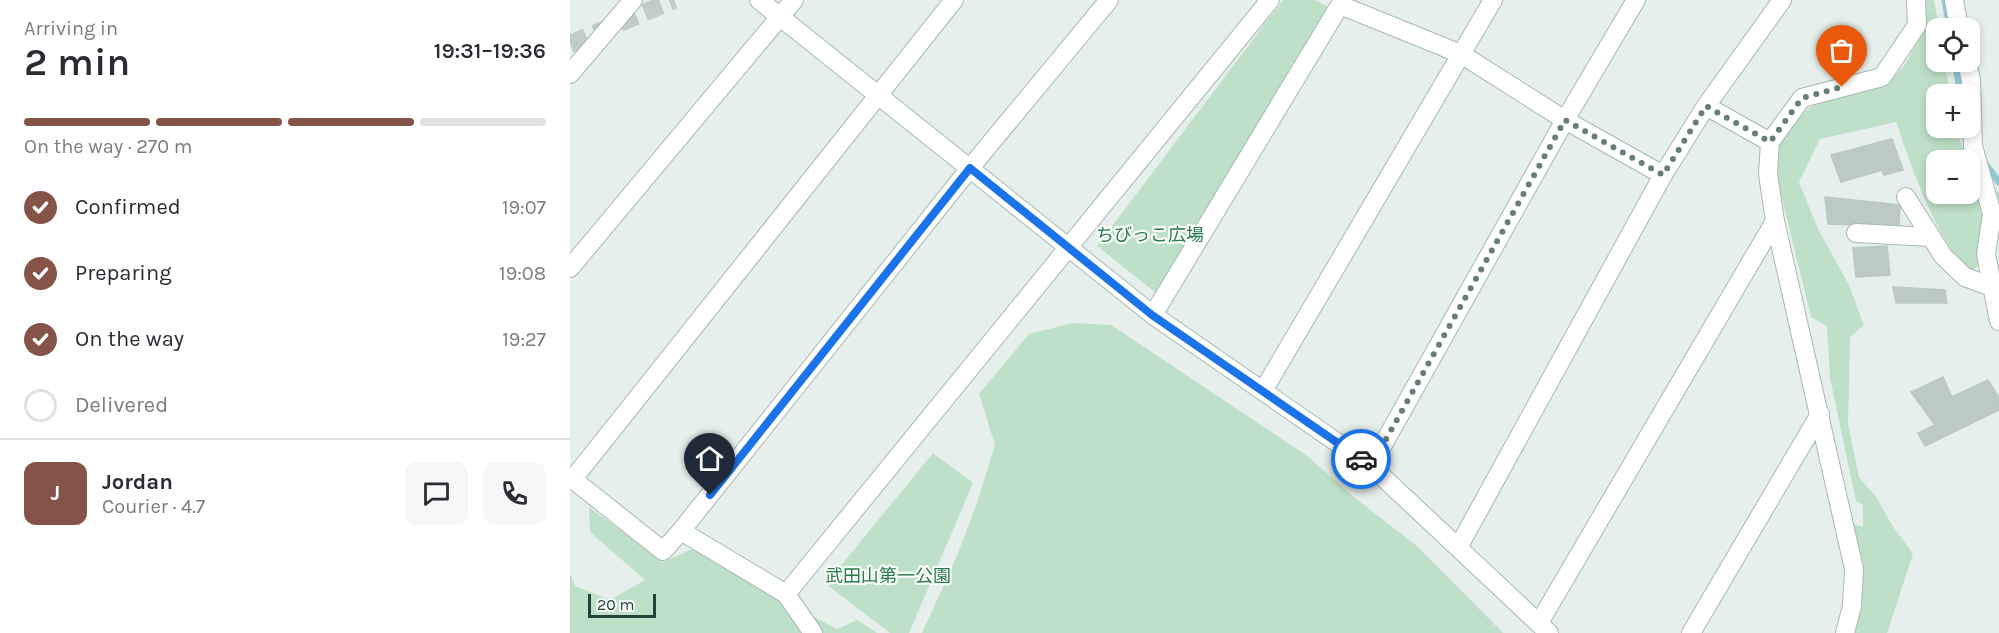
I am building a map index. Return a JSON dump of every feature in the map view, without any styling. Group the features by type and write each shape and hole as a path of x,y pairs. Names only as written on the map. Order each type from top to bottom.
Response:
{"street":[{"path":"570,74 633,0"},
{"path":"759,0 1152,315 1371,466 1544,628 1774,221"},
{"path":"570,268 794,0"},
{"path":"954,0 572,478 663,551 970,168 1109,0"},
{"path":"786,594 1270,0"},
{"path":"1263,391 1493,0"},
{"path":"1371,466 1565,120 1636,0"},
{"path":"1458,546 1663,175 1706,106 1782,0"},
{"path":"1845,633 1852,606 1854,569 1774,221 1768,174 1770,142 1802,98 1882,77 1917,25 1916,0"},
{"path":"1954,0 1957,18"},
{"path":"1152,315 1340,5 1461,54 1565,120 1663,175"},
{"path":"1969,72 1972,146 1992,214 1986,254 1999,321"},
{"path":"1706,106 1770,142"},
{"path":"1906,197 1943,256 1965,277 1992,287"},
{"path":"1856,233 1931,237"},
{"path":"1691,633 1820,414"},
{"path":"681,531 786,594 813,633"}],"green space":[{"name":"ちびっこ広場","path":"1283,0 1315,0 1329,7 1157,294 1097,246"},
{"path":"1923,0 1934,0 1937,18 1926,18 1926,27"},
{"path":"1926,27 1926,72 1946,72 1948,84 1926,84 1926,138 1959,138 1964,150 1926,150 1926,200 1896,122 1820,139 1799,182 1818,229 1848,283 1864,325 1850,337 1848,425 1859,477 1876,497 1892,525 1913,554 1887,633 1852,633 1861,586 1854,524 1863,527 1863,505 1856,501 1830,378 1827,326 1811,317 1778,182 1774,143 1810,107 1849,91 1886,85 1904,66"},
{"path":"1980,170 1999,193 1999,237 1974,270 1964,268 1928,204 1980,204"},
{"path":"1073,323 1111,325 1307,456 1354,497 1418,547 1503,633 922,633 956,558 976,506 995,445 979,394 1029,334"},
{"name":"武田山第一公園","path":"933,453 973,483 909,633 890,633 826,584"},
{"path":"589,507 663,562 693,549 837,629 857,620 877,633 570,633 570,573 575,586 610,600 645,580 590,532"}],"building":[{"path":"1892,139 1903,170 1884,175 1882,170 1841,182 1831,155"},
{"path":"1825,197 1900,205 1899,226 1828,224"},
{"path":"1887,246 1890,275 1856,277 1853,248"},
{"path":"1893,287 1945,290 1947,303 1896,303"},
{"path":"1943,377 1952,397 1988,380 1999,398 1999,410 1925,446 1918,433 1935,425 1911,392"}],"waterway":[{"path":"1945,0 1948,18"},
{"path":"1957,72 1959,84"},
{"path":"1983,161 1999,182"}],"tunnel":[{"path":"570,44 674,0"}],"way so far":[{"path":"1361,459 1371,466 1565,120 1663,175 1706,106 1770,142 1802,98 1842,87"}],"route":[{"path":"710,495 970,168 1152,315 1361,459"}]}
